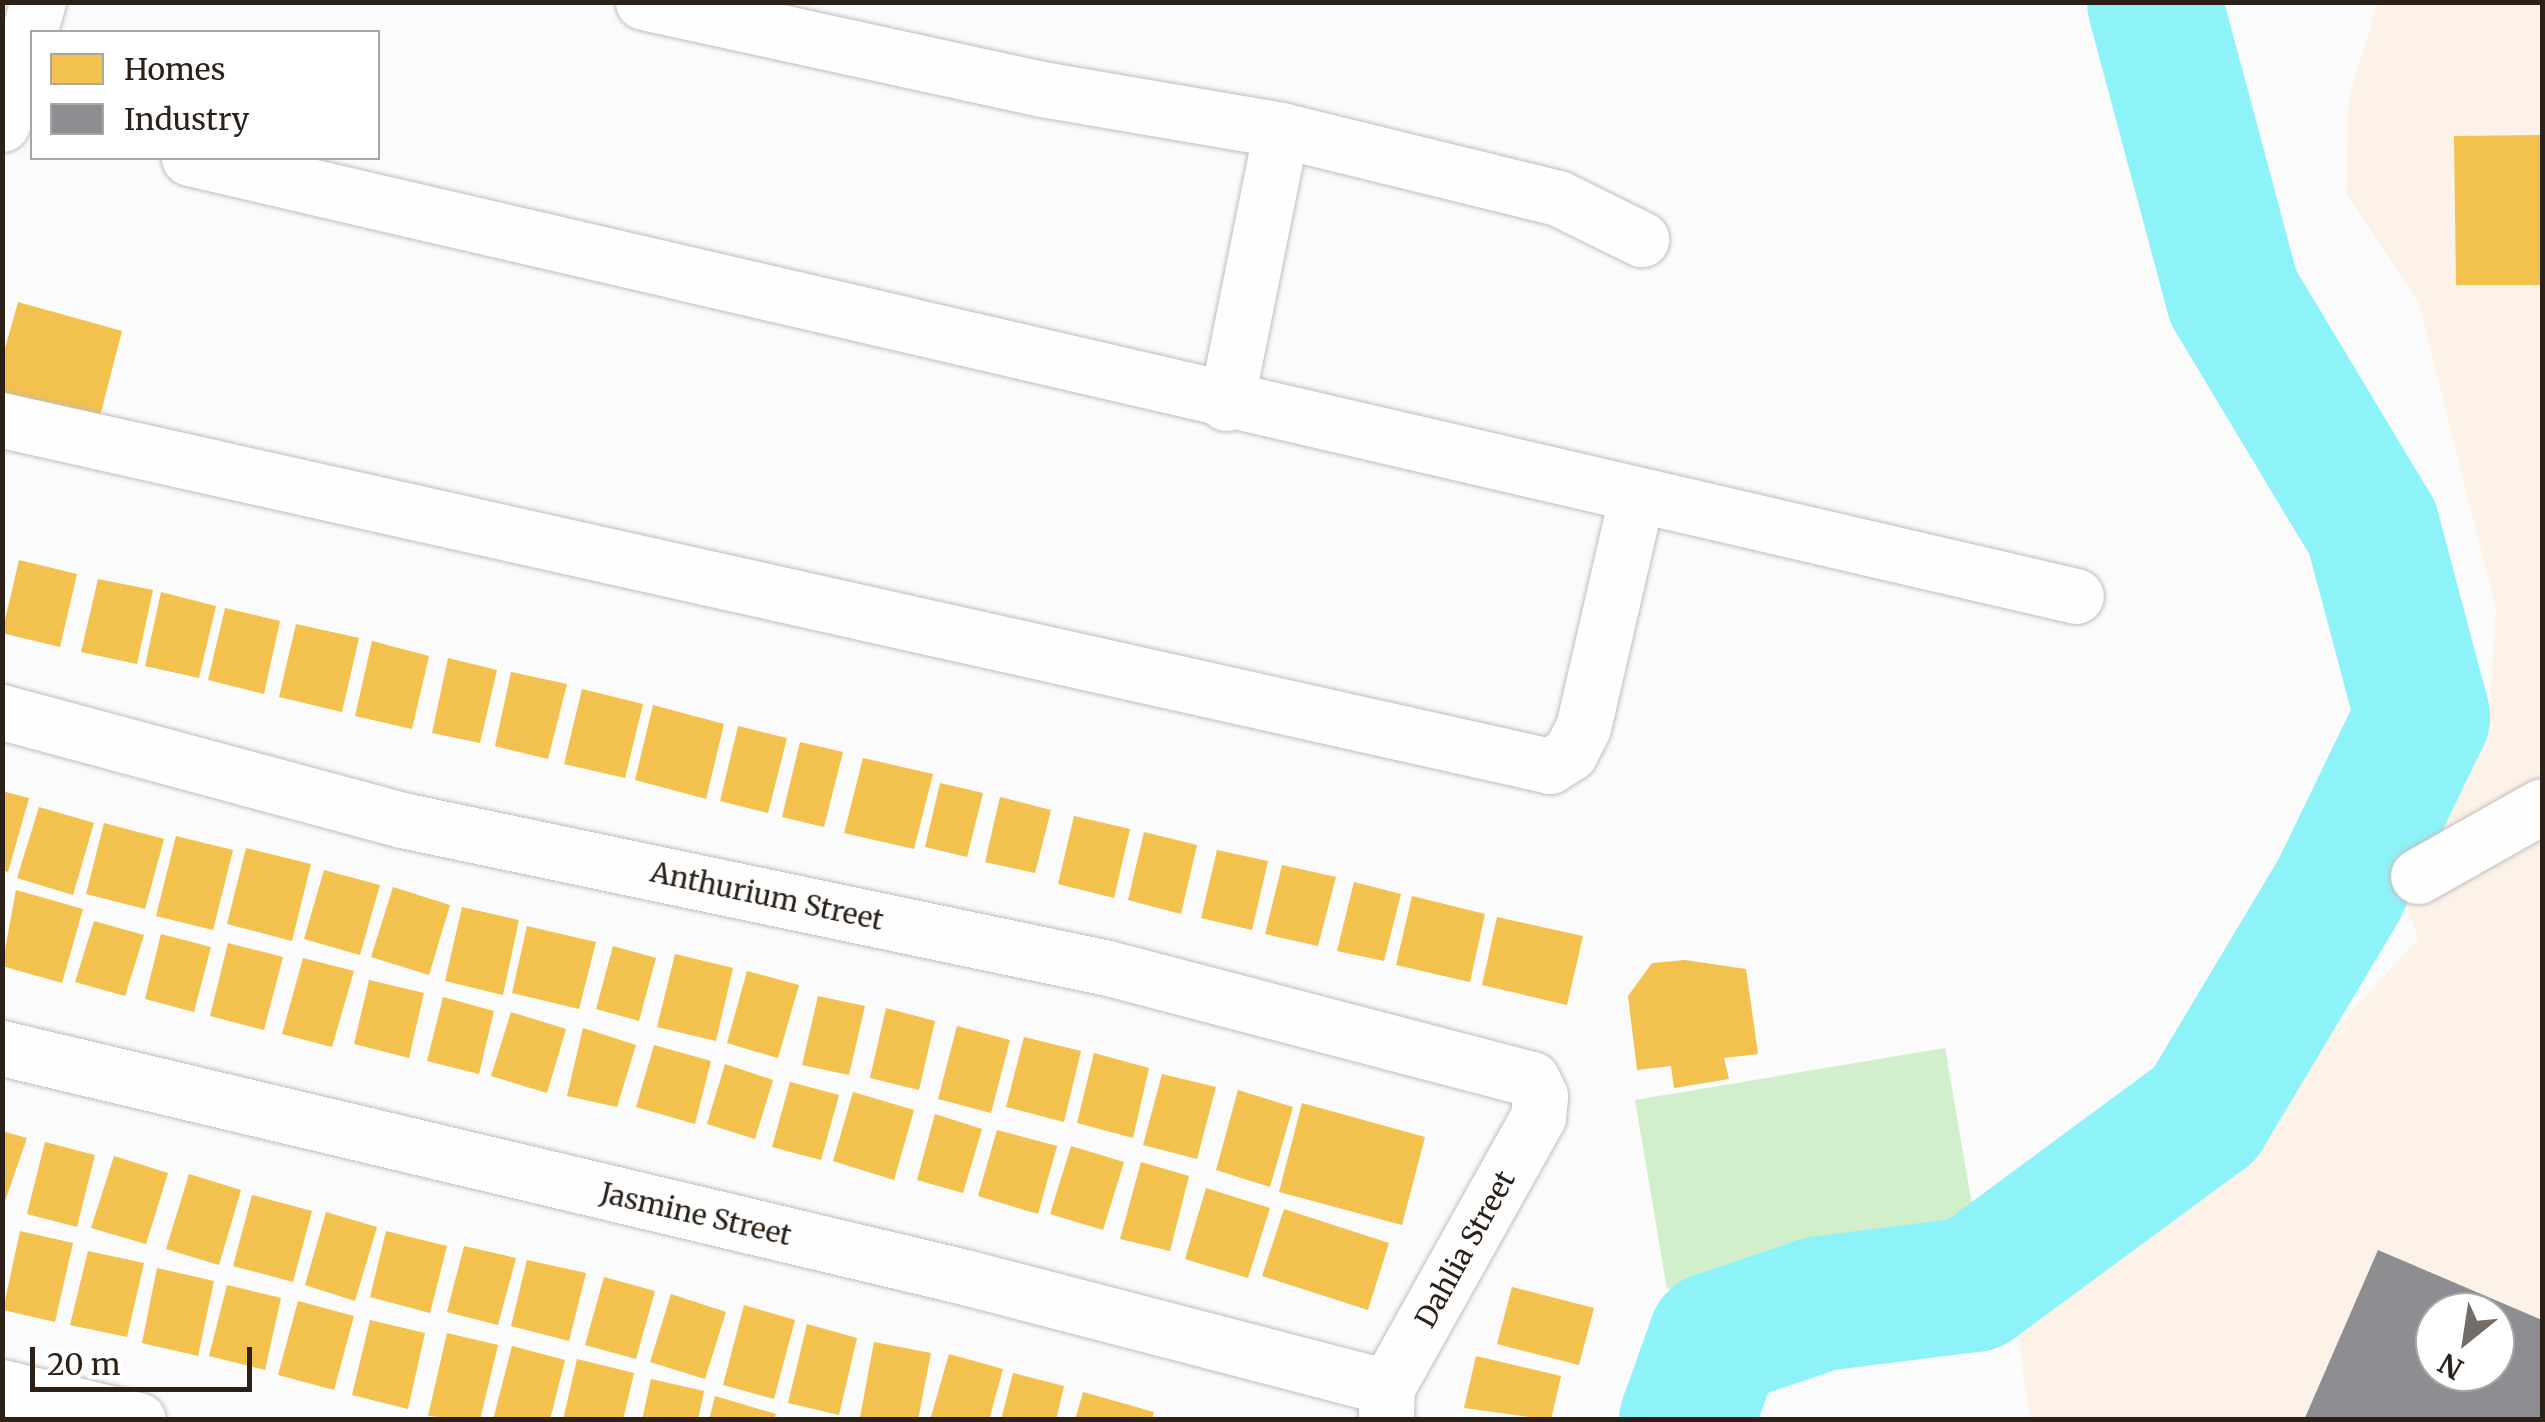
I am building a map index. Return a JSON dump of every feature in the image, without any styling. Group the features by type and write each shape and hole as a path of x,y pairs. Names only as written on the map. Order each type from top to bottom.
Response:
{"street":[{"path":"30,126 3,122 38,2"},
{"path":"643,2 1042,88 1281,130 1558,198 1642,239"},
{"path":"1226,403 1281,130"},
{"path":"198,160 1226,403 2076,596"},
{"path":"2,420 1550,766 1570,753 1583,728 1636,498"},
{"name":"Anthurium Street","path":"2,712 402,820 1108,968 1532,1079"},
{"path":"2418,876 2542,806"},
{"name":"Jasmine Street","path":"2,1048 964,1277 1387,1403"},
{"name":"Dahlia Street","path":"1387,1403 1538,1116 1540,1096 1532,1079"},
{"path":"2,1387 86,1413 138,1420"}],"shaded area":[{"path":"2378,3 2542,3 2542,1419 2030,1419 2013,1300 2233,1141 2418,939 2393,866 2454,785 2489,715 2496,609 2419,304 2346,193 2349,96"}],"green space":[{"path":"1945,1048 1978,1240 1667,1289 1635,1100"}],"building: Homes":[{"path":"2542,135 2542,285 2456,285 2454,136"},
{"path":"18,302 122,331 99,420 2,394 2,359"},
{"path":"19,560 77,574 60,647 2,633"},
{"path":"98,579 153,590 137,664 81,652"},
{"path":"161,592 216,606 199,678 145,666"},
{"path":"225,608 280,621 264,694 208,680"},
{"path":"296,624 359,638 342,712 279,697"},
{"path":"372,641 429,656 412,729 355,716"},
{"path":"448,658 497,670 480,743 432,733"},
{"path":"511,672 567,684 548,759 495,746"},
{"path":"582,689 643,704 625,778 564,764"},
{"path":"653,705 724,724 706,799 635,780"},
{"path":"738,726 787,738 768,813 720,801"},
{"path":"800,742 843,752 824,827 782,817"},
{"path":"863,758 933,774 914,849 844,833"},
{"path":"940,783 983,793 967,857 925,847"},
{"path":"2,791 29,798 8,872 2,870"},
{"path":"1000,797 1051,810 1035,873 985,862"},
{"path":"39,807 94,823 73,895 17,878"},
{"path":"1074,816 1130,829 1114,898 1058,884"},
{"path":"104,823 164,839 145,909 86,894"},
{"path":"1144,832 1197,845 1181,914 1128,900"},
{"path":"176,836 233,850 213,930 156,916"},
{"path":"246,848 311,864 292,941 227,924"},
{"path":"1217,850 1268,861 1252,930 1201,918"},
{"path":"1282,865 1336,877 1318,946 1265,934"},
{"path":"324,870 380,885 360,955 304,939"},
{"path":"1354,882 1401,894 1384,961 1337,951"},
{"path":"393,887 450,905 429,975 371,957"},
{"path":"16,890 83,909 62,983 2,966"},
{"path":"1412,896 1485,914 1470,982 1396,965"},
{"path":"462,907 519,920 503,995 445,981"},
{"path":"1497,917 1583,936 1567,1005 1482,985"},
{"path":"94,921 144,935 125,996 75,982"},
{"path":"527,926 596,942 579,1009 512,993"},
{"path":"161,934 211,947 194,1012 145,999"},
{"path":"228,943 283,957 264,1030 210,1016"},
{"path":"613,946 656,958 639,1021 596,1009"},
{"path":"675,954 733,968 716,1041 657,1027"},
{"path":"303,958 354,971 332,1047 282,1034"},
{"path":"1685,960 1746,969 1758,1054 1724,1058 1729,1079 1674,1088 1671,1066 1637,1070 1628,996 1652,963"},
{"path":"747,971 799,985 778,1058 727,1043"},
{"path":"369,980 424,993 409,1058 354,1044"},
{"path":"818,996 865,1006 849,1075 802,1065"},
{"path":"443,997 494,1011 479,1074 427,1061"},
{"path":"886,1008 935,1021 919,1090 870,1078"},
{"path":"511,1012 566,1029 547,1093 491,1076"},
{"path":"957,1026 1010,1040 991,1113 938,1099"},
{"path":"583,1028 636,1045 617,1107 567,1096"},
{"path":"1024,1037 1081,1051 1064,1122 1006,1107"},
{"path":"654,1045 711,1061 695,1124 636,1107"},
{"path":"1094,1053 1149,1068 1133,1138 1077,1123"},
{"path":"725,1064 773,1080 755,1139 707,1124"},
{"path":"1162,1074 1216,1087 1197,1159 1143,1145"},
{"path":"790,1082 839,1095 821,1160 772,1147"},
{"path":"1238,1090 1293,1107 1270,1187 1216,1170"},
{"path":"853,1092 914,1110 894,1180 833,1161"},
{"path":"1302,1103 1425,1137 1402,1225 1279,1192"},
{"path":"935,1114 982,1129 963,1193 917,1180"},
{"path":"997,1130 1057,1146 1038,1214 978,1196"},
{"path":"2,1131 27,1138 3,1207 2,1207"},
{"path":"45,1142 95,1155 77,1227 27,1214"},
{"path":"1071,1146 1124,1162 1103,1230 1050,1214"},
{"path":"114,1156 168,1173 146,1244 91,1228"},
{"path":"1141,1162 1189,1176 1170,1251 1120,1239"},
{"path":"189,1174 241,1190 219,1265 166,1249"},
{"path":"1206,1188 1270,1208 1248,1278 1185,1259"},
{"path":"252,1195 312,1211 293,1282 233,1266"},
{"path":"1284,1209 1389,1243 1368,1310 1262,1276"},
{"path":"326,1212 377,1227 355,1301 305,1285"},
{"path":"20,1231 73,1243 55,1322 3,1310"},
{"path":"386,1231 447,1246 430,1313 370,1297"},
{"path":"464,1246 516,1258 498,1325 447,1312"},
{"path":"88,1251 144,1263 127,1337 70,1325"},
{"path":"527,1260 586,1273 569,1341 511,1326"},
{"path":"157,1268 214,1281 198,1356 142,1343"},
{"path":"604,1277 655,1291 636,1359 585,1345"},
{"path":"227,1285 281,1298 265,1370 209,1356"},
{"path":"1512,1287 1594,1308 1579,1365 1497,1344"},
{"path":"671,1294 726,1312 705,1379 650,1362"},
{"path":"298,1301 354,1316 334,1390 278,1375"},
{"path":"744,1305 795,1320 774,1399 723,1385"},
{"path":"370,1320 425,1333 408,1409 352,1395"},
{"path":"807,1324 857,1338 839,1415 788,1403"},
{"path":"447,1333 498,1345 480,1420 428,1416"},
{"path":"874,1342 931,1353 918,1420 860,1417"},
{"path":"512,1346 565,1360 550,1420 493,1420"},
{"path":"949,1354 1003,1369 989,1420 930,1420"},
{"path":"1476,1356 1561,1376 1551,1420 1464,1408"},
{"path":"577,1359 634,1373 623,1420 563,1420"},
{"path":"1013,1373 1064,1386 1056,1420 1001,1420"},
{"path":"651,1379 704,1391 698,1420 642,1420"},
{"path":"1083,1392 1154,1412 1152,1420 1075,1420"},
{"path":"715,1396 776,1414 774,1420 709,1420"}],"building: Industry":[{"path":"2378,1250 2476,1292 2415,1292 2415,1392 2515,1392 2515,1308 2542,1320 2542,1420 2304,1420"}],"waterway":[{"path":"1686,1420 1715,1339 1821,1303 1973,1284 2204,1114 2337,892 2422,716 2372,528 2233,297 2154,2"}]}
